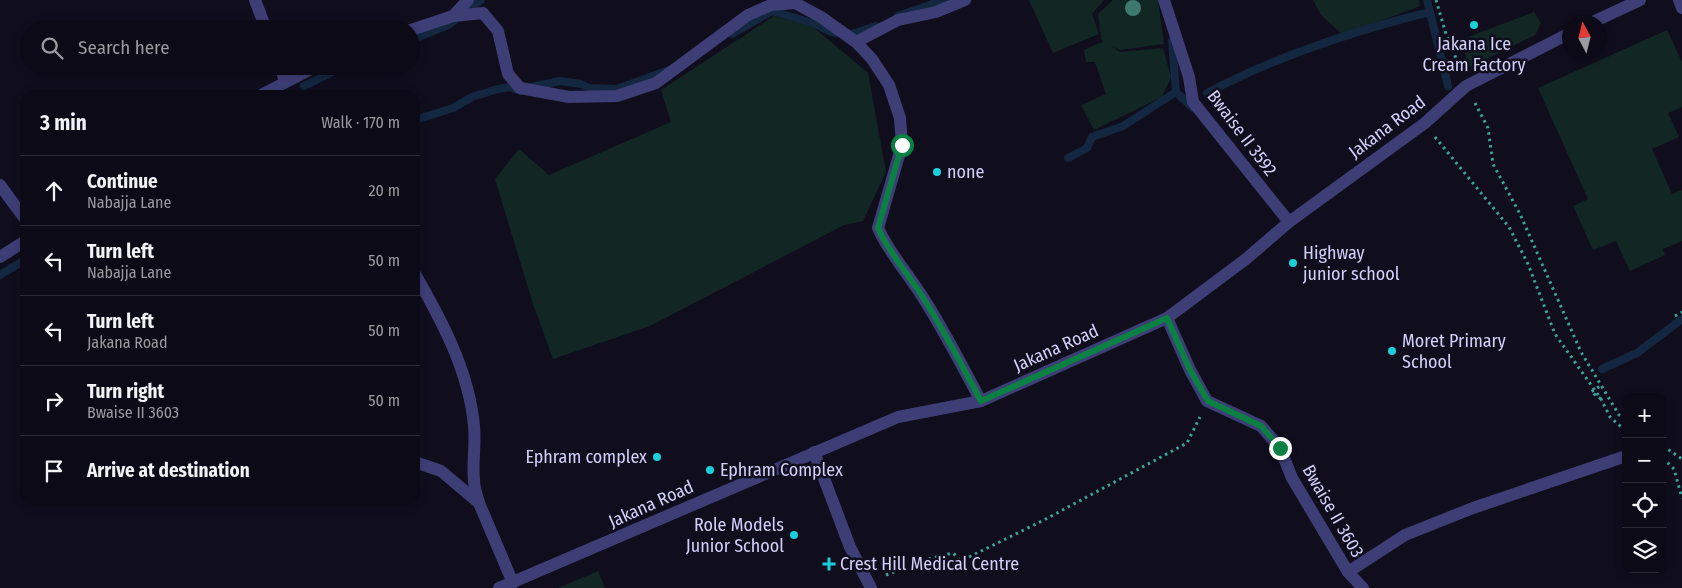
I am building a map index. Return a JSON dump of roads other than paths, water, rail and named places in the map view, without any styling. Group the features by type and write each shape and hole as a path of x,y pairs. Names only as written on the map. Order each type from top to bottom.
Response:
{"street":[{"path":"255,0 263,20"},
{"path":"453,16 468,0"},
{"path":"856,42 898,20 936,12 965,0"},
{"name":"Bwaise II 3592","path":"1164,0 1189,77 1193,102 1289,222"},
{"path":"1607,15 1640,0"},
{"path":"1679,0 1682,8"},
{"path":"420,27 453,16 483,13 498,31 508,74 520,88 569,97 617,96 656,83 748,16 771,5 794,2 821,17 856,42 872,59 889,85 900,118 902,145 878,228 887,248 921,294 940,325 981,401"},
{"name":"Jakana Road","path":"499,588 898,417 981,401 1167,318 1246,259 1289,222 1425,123 1466,86 1562,38"},
{"path":"283,75 285,81"},
{"path":"270,90 298,75"},
{"path":"0,185 20,212"},
{"path":"0,257 20,244"},
{"path":"420,282 438,313 456,354 468,393 474,427 474,481 479,502 513,583"},
{"name":"Bwaise II 3603","path":"1167,318 1190,370 1208,401 1261,426 1280,448 1292,478 1348,572 1363,588"},
{"path":"814,452 850,547 870,585"},
{"path":"1348,572 1404,535 1473,508 1622,457"},
{"path":"420,464 441,471 479,502"}],"waterway":[{"path":"420,36 448,25 481,0"},
{"path":"898,16 944,0"},
{"path":"1427,0 1448,86"},
{"path":"732,34 772,11 813,23 831,32 852,34 876,26"},
{"path":"1207,93 1288,56 1373,27 1430,12"},
{"path":"1068,158 1087,148 1092,137 1123,126 1176,92 1172,41"},
{"path":"531,87 560,81 581,84 589,88 617,89 669,70"},
{"path":"304,86 327,75"},
{"path":"420,118 453,108 472,97 498,89 510,87 521,91"},
{"path":"1176,92 1193,108"},
{"path":"0,275 20,263"},
{"path":"1602,369 1637,353 1682,319"}],"place":[{"name":"Jakana Ice Cream Factory","path":"1474,25"},
{"name":"none","path":"937,172"},
{"name":"Highway junior school","path":"1293,263"},
{"name":"Moret Primary School","path":"1392,351"},
{"name":"Ephram complex","path":"657,457"},
{"name":"Ephram Complex","path":"710,470"},
{"name":"Role Models Junior School","path":"794,535"},
{"name":"Crest Hill Medical Centre","path":"829,564"}]}
